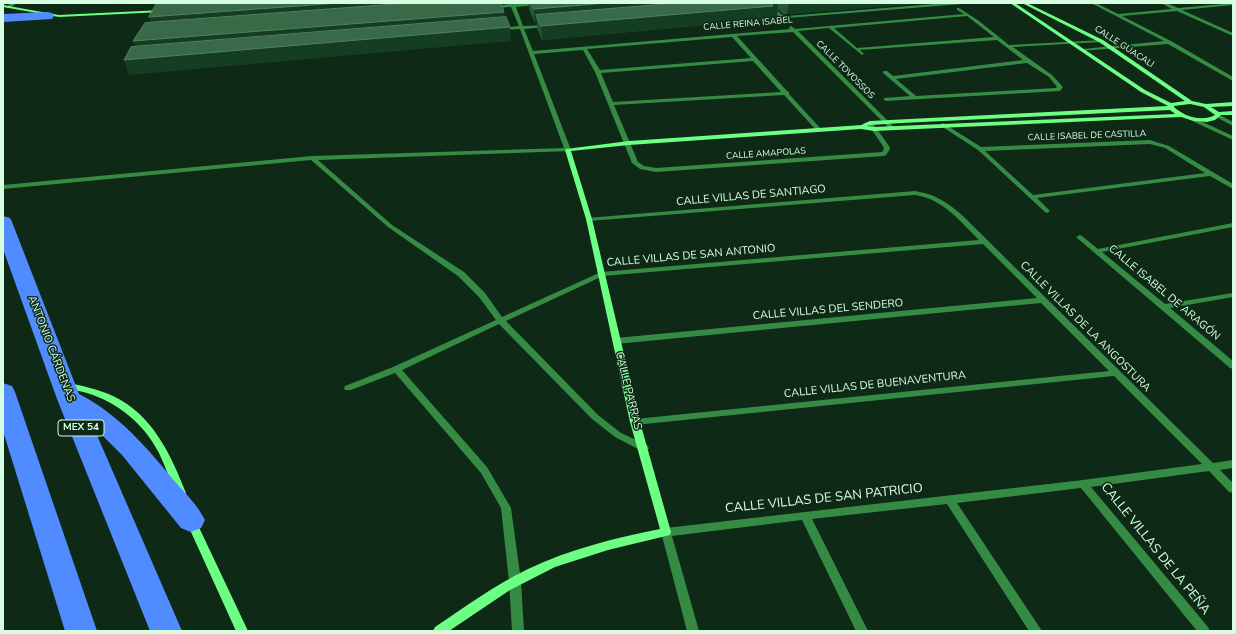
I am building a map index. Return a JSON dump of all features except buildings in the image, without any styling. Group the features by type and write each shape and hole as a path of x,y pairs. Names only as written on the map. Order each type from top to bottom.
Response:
{"highway":[{"path":"6,13 48,16"},
{"name":"ANTONIO CÁRDENAS","path":"3,222 66,392 166,631"},
{"path":"3,392 81,631"},
{"path":"66,392 91,411 134,452 191,520"}],"street":[{"path":"3,6 6,13 14,3"},
{"path":"489,8 512,4 548,3"},
{"path":"768,4 780,15 790,17 962,3"},
{"path":"1012,3 1143,91 1171,106 1181,115"},
{"name":"CALLE GUACALI","path":"1024,3 1113,48 1190,102"},
{"path":"1093,3 1169,42 1233,79"},
{"path":"1164,3 1233,35"},
{"path":"512,4 568,150"},
{"path":"762,7 768,4 777,5"},
{"path":"1119,15 1230,4"},
{"path":"1021,9 1034,8"},
{"path":"886,99 1058,90 1060,87 1056,82 959,9"},
{"path":"153,17 157,11"},
{"path":"48,16 86,16 165,11"},
{"name":"CALLE REINA ISABEL","path":"530,53 968,15"},
{"path":"497,30 552,25"},
{"name":"CALLE TOVOSSOS","path":"788,25 891,127"},
{"path":"830,27 862,54"},
{"path":"733,35 819,130"},
{"path":"856,49 999,38"},
{"path":"1010,46 1101,41"},
{"path":"1084,50 1169,42"},
{"path":"584,48 598,72 628,143"},
{"path":"598,72 755,59"},
{"path":"892,78 1027,61"},
{"path":"1220,71 1233,71"},
{"path":"885,72 914,97"},
{"path":"612,104 786,93"},
{"path":"872,126 885,122 1171,106 1175,102 1190,102 1206,106 1233,104"},
{"path":"1206,106 1233,124"},
{"path":"1190,118 1208,120 1218,115 1233,113"},
{"path":"3,187 312,158 568,150 628,143 872,126 891,127 1181,115 1233,138"},
{"path":"943,125 980,149 1047,212"},
{"name":"CALLE AMAPOLAS","path":"628,143 638,166 656,170 884,154 887,149 886,146 872,126"},
{"name":"CALLE ISABEL DE CASTILLA","path":"980,149 1150,142 1167,148 1233,188"},
{"name":"CALLE PARRAS","path":"568,150 589,219 635,422 644,448 693,631"},
{"path":"312,158 390,226 461,274 482,294 501,321 595,417 618,435 644,448"},
{"path":"1031,197 1211,174"},
{"name":"CALLE VILLAS DE SANTIAGO","path":"589,219 915,193"},
{"name":"CALLE VILLAS DE LA ANGOSTURA","path":"915,193 924,193 939,198 1233,489"},
{"path":"1098,251 1233,225"},
{"name":"CALLE ISABEL DE ARAGÓN","path":"1080,237 1233,366"},
{"name":"CALLE VILLAS DE SAN ANTONIO","path":"348,388 396,369 601,274 985,242"},
{"path":"1164,307 1233,295"},
{"name":"CALLE VILLAS DEL SENDERO","path":"616,341 1043,300"},
{"path":"396,369 484,470 506,508 516,581 518,631"},
{"name":"CALLE VILLAS DE BUENAVENTURA","path":"635,422 1117,373"},
{"name":"CALLE VILLAS DE SAN PATRICIO","path":"439,631 516,581 558,561 631,538 666,532 804,515 950,500 1233,464"},
{"name":"CALLE VILLAS DE LA PEÑA","path":"1084,484 1204,631"},
{"path":"950,500 1036,631"},
{"path":"804,515 862,631"},
{"path":"191,520 242,631"}]}
